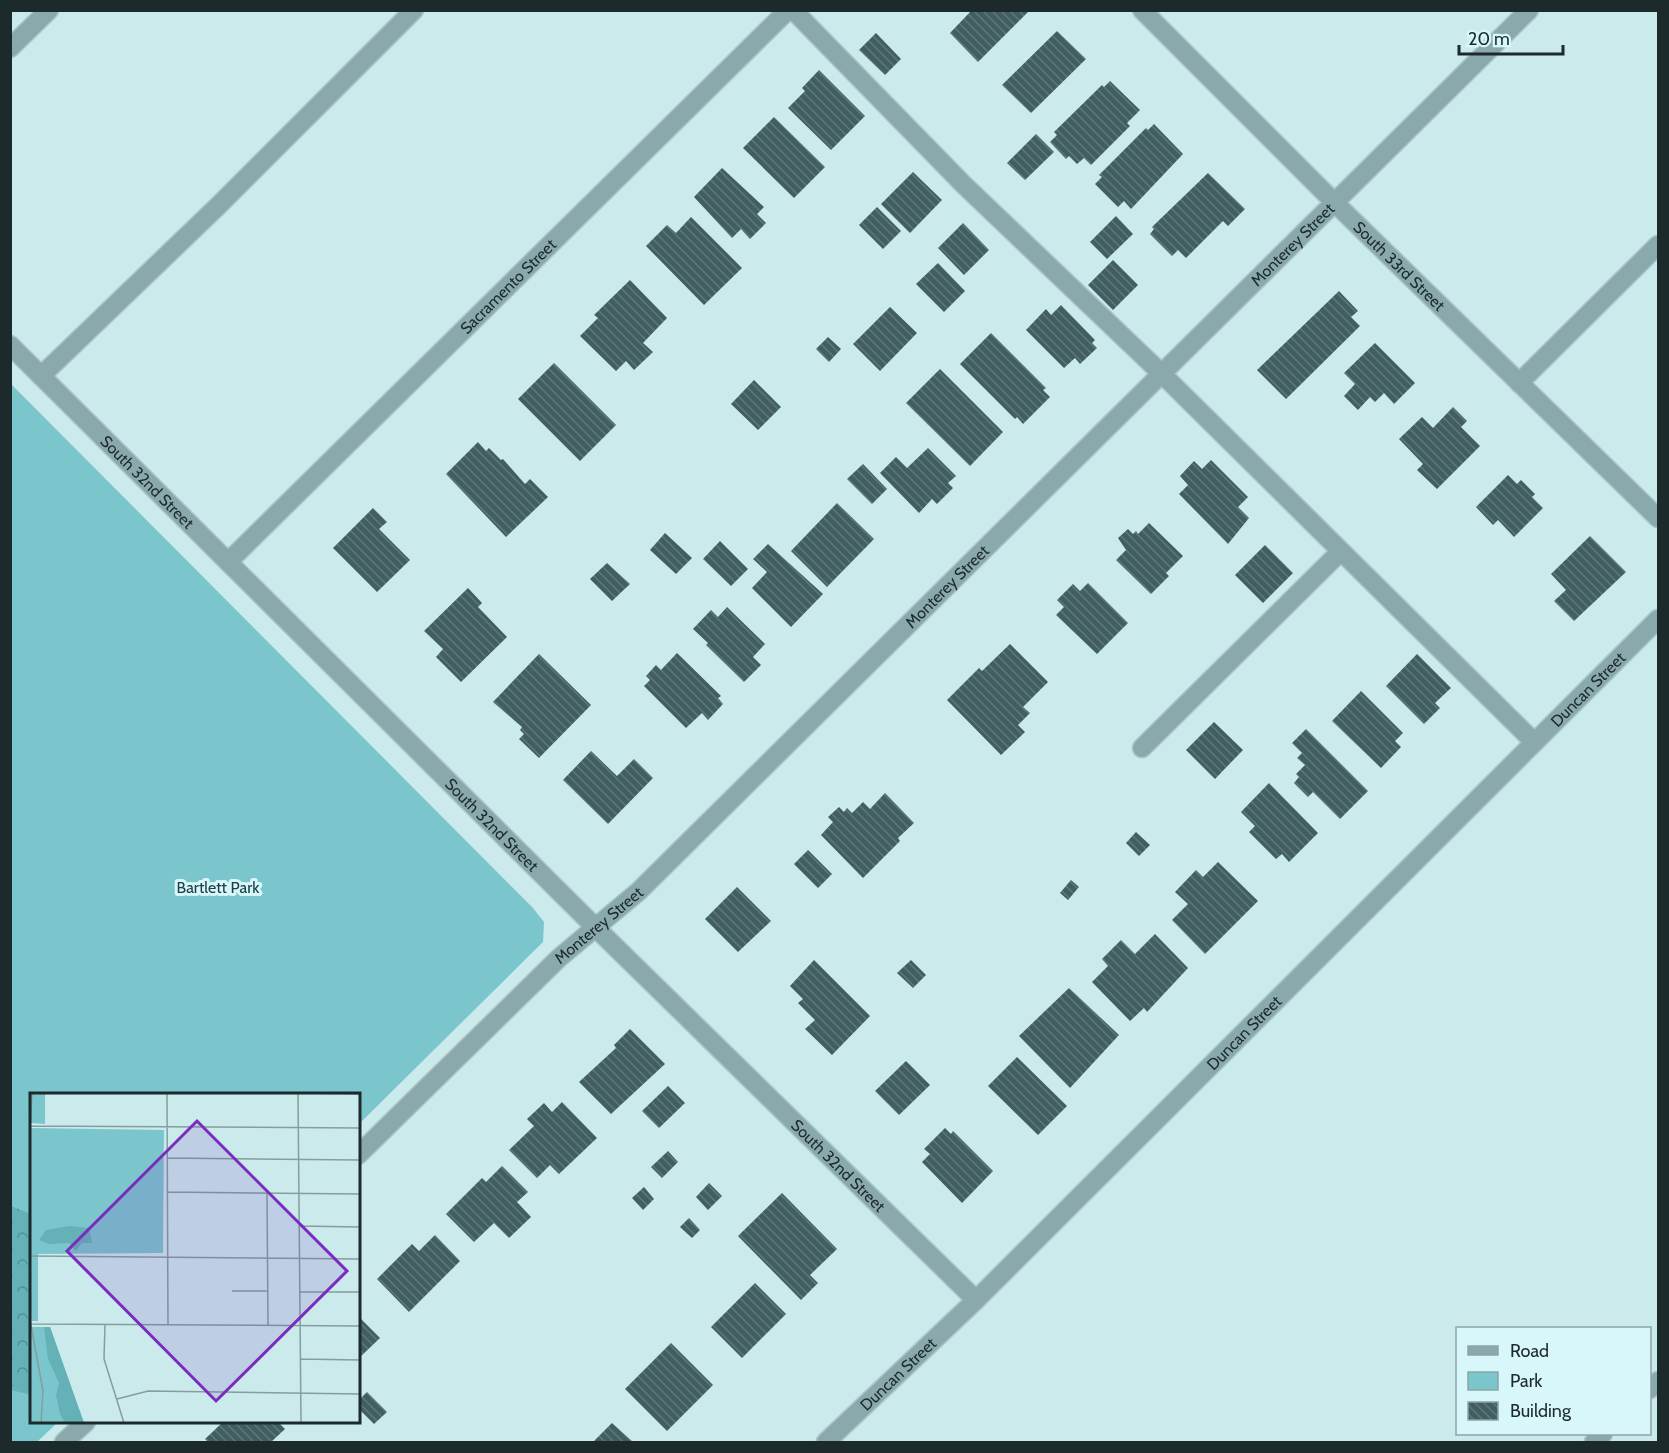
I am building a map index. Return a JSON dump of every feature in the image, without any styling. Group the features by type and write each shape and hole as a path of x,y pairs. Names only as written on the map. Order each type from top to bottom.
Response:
{"street":[{"path":"10,48 49,10"},
{"path":"41,376 210,213 414,10"},
{"path":"791,10 964,184 1162,374 1534,742"},
{"name":"Sacramento Street","path":"228,562 791,10"},
{"name":"Monterey Street","path":"360,1153 559,958 639,891 1529,10"},
{"name":"South 33rd Street","path":"1153,14 1335,203 1659,518"},
{"path":"1520,382 1659,245"},
{"name":"South 32nd Street","path":"10,345 596,928 976,1300"},
{"path":"1142,748 1340,552"},
{"name":"Duncan Street","path":"826,1443 976,1300 1659,619"},
{"path":"64,1443 85,1423"}],"green space":[{"name":"Bartlett Park","path":"10,383 533,908 544,922 543,942 360,1123 360,1093 30,1093 30,1423 57,1423 37,1442 10,1442"},
{"path":"11,1206 30,1214 30,1395 11,1390"}],"building":[{"path":"972,10 1030,10 978,62 950,33"},
{"path":"1057,31 1086,59 1031,113 1002,85"},
{"path":"876,33 901,59 885,75 859,50"},
{"path":"819,70 865,116 831,150 788,108 805,91 802,88"},
{"path":"1110,81 1140,110 1127,123 1130,126 1091,165 1084,158 1077,164 1069,156 1066,159 1050,142 1057,135 1054,132 1102,85 1104,87"},
{"path":"774,117 825,167 794,198 743,148"},
{"path":"1154,124 1183,154 1131,209 1124,201 1118,207 1095,184 1102,177 1099,175 1146,128 1148,130"},
{"path":"1036,134 1054,152 1025,180 1007,163"},
{"path":"722,168 764,207 757,214 766,223 750,239 741,229 732,238 694,197"},
{"path":"913,172 942,200 910,233 881,204"},
{"path":"1208,173 1245,209 1228,226 1223,221 1186,258 1178,250 1172,256 1150,234 1154,229 1152,227"},
{"path":"877,207 901,231 883,249 859,225"},
{"path":"1116,216 1133,234 1107,259 1090,242"},
{"path":"691,217 742,268 704,305 646,246 667,225 676,233"},
{"path":"963,223 989,250 964,275 938,248"},
{"path":"1113,260 1138,285 1113,310 1088,285"},
{"path":"938,263 965,291 944,312 916,284"},
{"path":"630,280 667,318 643,343 653,352 634,370 626,361 616,371 580,336 598,318 594,315"},
{"path":"1339,291 1358,311 1351,317 1360,326 1286,399 1257,370"},
{"path":"1061,305 1095,340 1092,343 1097,348 1080,364 1075,358 1064,368 1026,330 1046,309 1051,315"},
{"path":"890,307 917,333 880,371 853,344"},
{"path":"991,333 1046,388 1043,390 1050,397 1023,424 1017,417 1015,419 960,364"},
{"path":"828,337 841,349 829,362 816,349"},
{"path":"1375,343 1415,383 1394,404 1384,393 1375,402 1370,397 1358,410 1344,396 1355,384 1344,373"},
{"path":"554,363 616,425 580,461 518,399"},
{"path":"940,369 1003,432 970,466 906,403"},
{"path":"754,380 781,407 758,430 731,404"},
{"path":"1453,407 1467,421 1461,427 1480,446 1437,489 1417,470 1423,464 1399,439 1422,417 1433,428"},
{"path":"478,442 486,451 489,448 501,460 503,459 525,484 530,479 548,497 506,537 446,474"},
{"path":"928,448 956,476 948,483 953,488 937,504 932,499 919,513 880,473 896,457 907,468"},
{"path":"1211,460 1248,497 1238,507 1249,518 1228,544 1179,494 1188,485 1180,476 1194,461 1202,469"},
{"path":"863,464 887,489 872,504 847,479"},
{"path":"1508,475 1517,484 1521,480 1535,494 1532,497 1543,508 1514,537 1498,520 1493,525 1476,507"},
{"path":"837,503 874,539 827,587 791,551"},
{"path":"373,508 387,522 379,529 410,560 377,592 333,548"},
{"path":"1149,523 1183,556 1166,573 1169,576 1151,594 1116,560 1126,550 1118,538 1128,529 1133,534 1136,531 1138,534"},
{"path":"665,533 692,558 676,574 650,550"},
{"path":"1590,536 1626,572 1574,621 1554,601 1566,590 1551,574"},
{"path":"720,541 748,569 731,586 703,559"},
{"path":"768,544 823,594 791,627 752,588 767,572 753,559"},
{"path":"1265,545 1293,573 1263,603 1235,575"},
{"path":"607,563 630,584 612,601 590,579"},
{"path":"1088,583 1128,623 1097,654 1056,615 1064,607 1057,600 1073,584 1080,591"},
{"path":"468,588 482,603 478,607 507,637 461,682 436,657 443,649 424,631"},
{"path":"727,607 765,644 753,657 761,665 744,682 693,629 711,610 718,617"},
{"path":"1010,644 1048,682 1023,707 1030,713 1018,725 1025,732 1001,755 947,700 979,668 982,671"},
{"path":"677,653 721,696 718,698 723,704 708,720 702,713 686,728 644,686 650,680 646,676 656,665 661,670"},
{"path":"539,654 591,705 539,758 519,739 524,734 520,730 522,727 493,702"},
{"path":"1417,654 1451,688 1435,703 1440,708 1424,724 1386,686"},
{"path":"1361,691 1403,733 1395,741 1401,747 1381,768 1332,721"},
{"path":"1214,722 1243,750 1215,779 1186,750"},
{"path":"1306,729 1368,791 1340,819 1313,792 1308,797 1294,783 1299,777 1296,774 1305,765 1297,758 1302,753 1292,743"},
{"path":"591,751 617,776 634,759 653,778 608,824 563,780"},
{"path":"1269,783 1318,833 1289,862 1282,854 1276,859 1249,832 1255,826 1241,812"},
{"path":"885,793 914,823 898,838 900,841 863,878 821,835 833,822 828,817 839,807 844,812 847,808 852,813 863,802 870,809"},
{"path":"1136,832 1150,845 1139,856 1126,843"},
{"path":"808,850 832,874 818,888 794,864"},
{"path":"1218,862 1258,901 1205,954 1172,920 1188,904 1175,892 1196,870 1203,877"},
{"path":"1071,880 1079,887 1068,900 1060,893"},
{"path":"737,887 771,921 738,952 705,919"},
{"path":"1155,934 1188,968 1147,1012 1144,1008 1130,1021 1092,982 1108,966 1102,959 1121,940 1135,954"},
{"path":"814,960 870,1016 832,1055 805,1029 815,1020 798,1003 803,999 790,986"},
{"path":"911,960 926,975 913,988 897,973"},
{"path":"1069,988 1119,1035 1070,1088 1019,1036"},
{"path":"630,1029 665,1064 611,1114 579,1082 616,1048 614,1045"},
{"path":"1017,1057 1067,1106 1038,1135 988,1086"},
{"path":"906,1061 930,1085 899,1115 875,1091"},
{"path":"668,1086 685,1103 659,1128 642,1111"},
{"path":"562,1102 597,1138 559,1174 550,1165 537,1178 509,1150 534,1126 527,1119 544,1103 552,1112"},
{"path":"945,1128 951,1134 953,1131 993,1171 962,1203 922,1162 930,1154 924,1149"},
{"path":"668,1151 678,1162 662,1178 651,1167"},
{"path":"502,1166 528,1192 517,1202 531,1217 509,1238 494,1223 474,1242 446,1214 482,1178 486,1182"},
{"path":"709,1183 722,1196 708,1210 696,1197"},
{"path":"644,1187 654,1199 643,1210 632,1198"},
{"path":"782,1193 837,1249 810,1275 818,1283 801,1300 738,1236"},
{"path":"689,1218 700,1230 692,1238 680,1227"},
{"path":"435,1235 460,1261 409,1312 377,1279 412,1244 419,1251"},
{"path":"755,1283 786,1314 742,1358 711,1327"},
{"path":"360,1318 380,1338 360,1357"},
{"path":"671,1343 713,1385 667,1431 625,1389"},
{"path":"367,1392 387,1412 374,1424 360,1410 360,1399"},
{"path":"222,1423 279,1423 285,1429 271,1442 208,1442 205,1439"},
{"path":"612,1423 633,1442 593,1442"}]}
